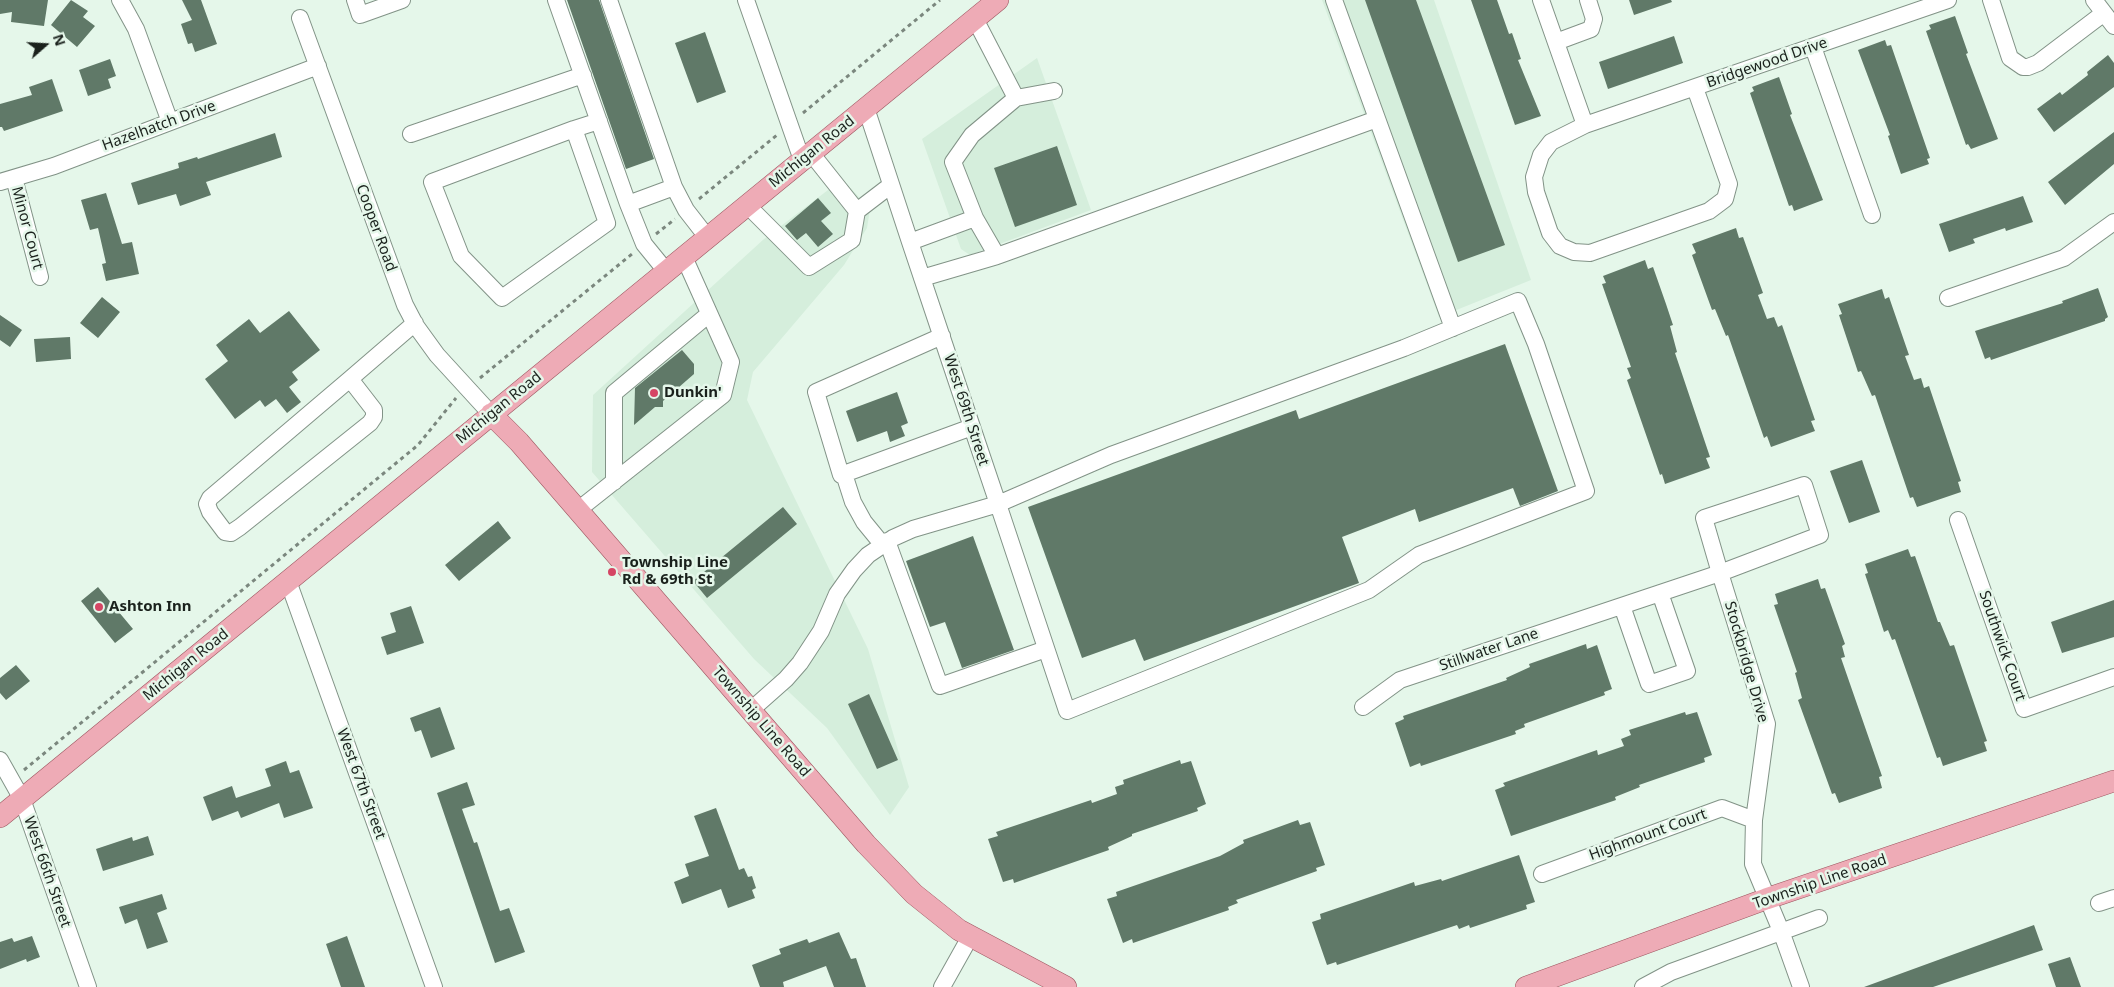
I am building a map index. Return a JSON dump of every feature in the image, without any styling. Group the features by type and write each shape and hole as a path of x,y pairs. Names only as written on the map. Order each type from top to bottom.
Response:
{"main road":[{"name":"Michigan Road","path":"0,817 998,0"},
{"name":"Township Line Road","path":"491,414 514,436 866,844 914,894 958,930 1066,987"},
{"name":"Township Line Road","path":"1526,987 1766,899 2114,781"}],"street":[{"path":"120,0 136,29 170,122"},
{"path":"355,0 360,15 402,0"},
{"path":"556,0 644,244 666,271"},
{"path":"609,0 674,187 686,210 708,237"},
{"path":"746,0 790,124 807,156 857,211"},
{"path":"751,710 786,679 800,663 814,643 843,584 860,563 885,543 914,529 998,504 1111,454 1271,398 1452,328 1334,0"},
{"path":"1542,0 1585,125"},
{"path":"1556,42 1591,29 1594,19 1588,0"},
{"name":"Bridgewood Drive","path":"1695,88 1729,184 1725,199 1708,211 1590,253 1574,252 1560,246 1550,233 1536,192 1534,177 1541,155 1551,142 1585,125 1948,0"},
{"path":"1991,0 2010,58 2023,67 2038,63 2109,20 2094,0"},
{"name":"Cooper Road","path":"300,18 395,281 415,323 450,370 491,414"},
{"path":"975,19 1016,98"},
{"path":"1813,47 1872,215"},
{"name":"Hazelhatch Drive","path":"7,180 49,168 318,66"},
{"path":"412,134 583,76"},
{"path":"997,256 975,218 953,162 972,135 1016,98 1054,91"},
{"name":"West 69th Street","path":"866,108 1067,711 1369,590 1419,555 1586,490 1536,344 1518,301 1452,328"},
{"path":"922,278 997,256 1377,119"},
{"path":"574,129 607,223 502,298 461,256 432,182 574,129 599,121"},
{"name":"Minor Court","path":"7,180 40,277"},
{"path":"747,205 809,268 852,240 857,211 891,184"},
{"path":"628,204 674,187"},
{"path":"910,242 975,218"},
{"path":"1948,298 2064,258 2114,222"},
{"path":"578,510 723,396 731,362 684,257"},
{"path":"614,482 614,393 710,314"},
{"path":"350,379 374,410 370,423 240,527 231,533 226,532 210,512 207,504 210,498 415,323"},
{"path":"942,336 816,392 841,475 972,427"},
{"path":"844,474 853,502 864,522 885,543 940,686 1046,648"},
{"name":"Stockbridge Drive","path":"1720,573 1820,535 1804,485 1704,518 1720,573 1767,724 1754,820 1753,864 1766,899 1781,931 1801,987"},
{"name":"Southwick Court","path":"1958,520 2024,709 2114,677"},
{"name":"Stillwater Lane","path":"1363,707 1400,680 1720,573"},
{"name":"West 67th Street","path":"288,581 434,987"},
{"path":"1622,606 1649,684 1679,674 1687,671 1660,593"},
{"name":"West 66th Street","path":"0,760 22,799 88,987"},
{"name":"Highmount Court","path":"1542,874 1722,808 1754,820"},
{"path":"1643,987 1671,972 1819,918"},
{"path":"945,986 970,937"}],"path":[{"path":"498,364 940,0"},
{"path":"12,779 418,445 451,403"}],"shaded area":[{"path":"1322,0 1434,0 1531,280 1439,317"},
{"path":"1037,58 1091,210 970,255 961,249 922,139"},
{"path":"845,182 870,209 867,228 844,265 753,372 747,400 868,649 909,787 890,815 827,728 754,659 592,472 593,395 764,239 828,190"}],"building":[{"path":"0,0 48,0 44,26 11,22 12,12 0,14"},
{"path":"71,0 88,11 83,17 95,26 77,47 51,25"},
{"path":"182,0 201,0 217,44 195,52 192,43 188,44 181,24 192,20"},
{"path":"567,0 599,0 654,159 626,169"},
{"path":"1365,0 1416,0 1505,245 1458,262"},
{"path":"1471,0 1497,0 1509,34 1512,33 1521,59 1518,60 1541,116 1515,125"},
{"path":"1629,0 1671,0 1672,2 1634,15"},
{"path":"1955,16 1968,53 1966,54 1998,139 1971,149 1968,144 1966,145 1926,31 1931,29 1929,25"},
{"path":"705,32 726,92 697,103 675,43"},
{"path":"1674,36 1683,63 1608,89 1599,62"},
{"path":"1885,40 1887,46 1891,45 1930,158 1927,159 1929,164 1901,174 1888,136 1890,135 1858,50"},
{"path":"2108,55 2114,63 2114,87 2054,132 2037,109 2060,92 2062,95 2088,75 2087,72"},
{"path":"110,59 116,76 108,79 111,88 88,96 79,70"},
{"path":"1779,77 1792,114 1790,115 1823,200 1794,211 1792,205 1789,206 1750,93 1754,91 1752,87"},
{"path":"52,79 63,111 4,131 0,127 0,104 32,95 29,87"},
{"path":"2114,132 2114,164 2065,205 2048,182"},
{"path":"275,133 282,157 206,182 211,195 180,206 176,194 138,205 131,183 179,168 178,163 197,157 198,159"},
{"path":"1057,146 1077,205 1015,227 994,168"},
{"path":"106,193 122,244 132,242 139,274 106,281 102,264 106,263 98,228 90,230 81,200"},
{"path":"2023,196 2033,222 2006,231 2005,228 1973,239 1975,243 1949,252 1939,224"},
{"path":"818,198 831,213 821,221 833,234 818,247 806,233 797,240 785,226"},
{"path":"1736,228 1739,238 1743,237 1763,293 1758,295 1767,319 1774,317 1778,327 1782,325 1815,420 1811,421 1815,431 1771,447 1767,436 1764,438 1728,335 1726,336 1715,309 1712,310 1692,255 1696,253 1692,244"},
{"path":"1645,260 1648,269 1653,267 1673,325 1670,326 1677,352 1675,353 1710,457 1706,458 1710,468 1665,484 1662,474 1660,475 1627,380 1631,378 1627,368 1631,367 1602,284 1606,283 1603,276"},
{"path":"2098,288 2108,317 2105,321 1991,360 1990,357 1985,359 1975,331 2063,303 2062,301"},
{"path":"1882,289 1885,299 1889,297 1909,355 1905,356 1914,380 1921,378 1924,388 1929,386 1961,481 1958,482 1961,492 1917,507 1913,497 1910,498 1875,395 1872,396 1861,371 1858,372 1839,315 1842,314 1838,304"},
{"path":"102,297 120,312 98,338 80,323"},
{"path":"289,311 320,350 292,372 298,380 289,387 301,402 287,413 276,399 265,407 260,400 235,419 205,379 228,361 216,345 249,319 260,333"},
{"path":"0,315 22,330 10,347 0,340"},
{"path":"70,337 71,359 36,362 34,339"},
{"path":"1505,344 1558,491 1520,506 1513,488 1419,522 1415,509 1342,537 1359,583 1144,661 1135,639 1082,658 1028,507 1296,410 1299,419"},
{"name":"Dunkin'","path":"682,350 694,364 694,374 663,401 663,407 655,407 634,425 635,388"},
{"path":"897,392 908,423 901,426 905,436 890,442 887,431 857,442 846,411"},
{"path":"1862,460 1880,512 1849,523 1830,471"},
{"path":"783,507 797,524 707,598 693,581"},
{"path":"498,521 511,538 459,581 445,565"},
{"path":"973,536 1014,650 962,668 945,622 930,627 906,561"},
{"path":"1908,549 1911,557 1915,556 1938,622 1940,622 1950,646 1954,645 1987,741 1984,742 1987,751 1943,766 1940,757 1937,758 1895,639 1892,640 1888,630 1884,632 1865,574 1868,573 1865,564"},
{"path":"1818,579 1821,589 1825,588 1845,644 1842,646 1845,657 1841,658 1882,776 1879,777 1882,788 1839,803 1835,793 1832,794 1798,700 1802,698 1795,673 1797,672 1774,605 1778,604 1775,594"},
{"name":"Ashton Inn","path":"98,587 133,629 115,643 81,601"},
{"path":"2114,600 2114,637 2062,653 2051,622"},
{"path":"411,606 424,643 387,655 381,637 396,632 390,613"},
{"path":"1586,644 1587,649 1597,645 1612,689 1604,692 1605,695 1524,724 1525,727 1515,731 1516,734 1421,766 1420,763 1410,767 1395,723 1404,719 1403,716 1507,680 1506,678 1530,667 1529,664"},
{"path":"16,665 30,681 6,700 0,693 0,678"},
{"path":"869,694 898,760 877,769 848,704"},
{"path":"440,707 455,749 431,758 421,730 415,732 410,718"},
{"path":"1685,712 1686,715 1697,712 1712,755 1704,758 1705,762 1639,785 1640,787 1615,797 1616,800 1511,836 1495,790 1505,786 1503,783 1597,750 1598,755 1624,746 1621,739 1631,735 1629,730"},
{"path":"1180,760 1181,764 1191,761 1206,804 1197,808 1198,811 1132,834 1132,836 1108,847 1109,850 1014,883 1013,879 1003,882 988,839 998,836 996,832 1091,800 1092,803 1117,794 1115,787 1124,784 1123,780"},
{"path":"286,761 290,773 299,770 313,808 284,818 279,803 241,818 238,811 212,821 203,797 232,786 236,798 271,786 265,769"},
{"path":"467,782 475,805 462,809 474,843 477,842 500,911 509,908 525,952 495,963 437,793"},
{"path":"716,808 739,870 744,868 748,877 752,876 756,888 752,890 755,898 728,908 721,889 682,904 674,882 689,876 685,864 709,856 694,816"},
{"path":"1298,820 1300,825 1310,822 1325,865 1316,868 1317,871 1236,900 1238,903 1228,907 1229,910 1133,943 1132,939 1123,943 1107,899 1117,896 1116,892 1220,856 1244,843 1243,840"},
{"path":"148,836 154,855 103,871 96,849 132,837 133,841"},
{"path":"1519,855 1535,902 1526,905 1527,909 1470,928 1469,925 1459,929 1457,925 1337,965 1336,962 1327,965 1312,922 1321,919 1320,914 1414,882 1415,886 1441,879 1442,881"},
{"path":"162,894 167,909 157,913 168,942 147,949 137,919 125,924 119,907"},
{"path":"2034,925 2043,950 1933,987 1864,987"},
{"path":"839,932 851,959 856,958 866,987 834,987 826,966 783,982 784,987 760,987 752,965 781,954 779,949 807,939 809,943"},
{"path":"32,936 40,957 27,962 26,959 0,969 0,942 12,938 14,942"},
{"path":"347,936 365,987 341,987 326,944"},
{"path":"2070,957 2081,987 2056,987 2048,964"}],"place":[{"name":"Dunkin'","path":"654,393"},
{"name":"Township Line Rd & 69th St","path":"612,572"},
{"name":"Ashton Inn","path":"99,607"}]}
